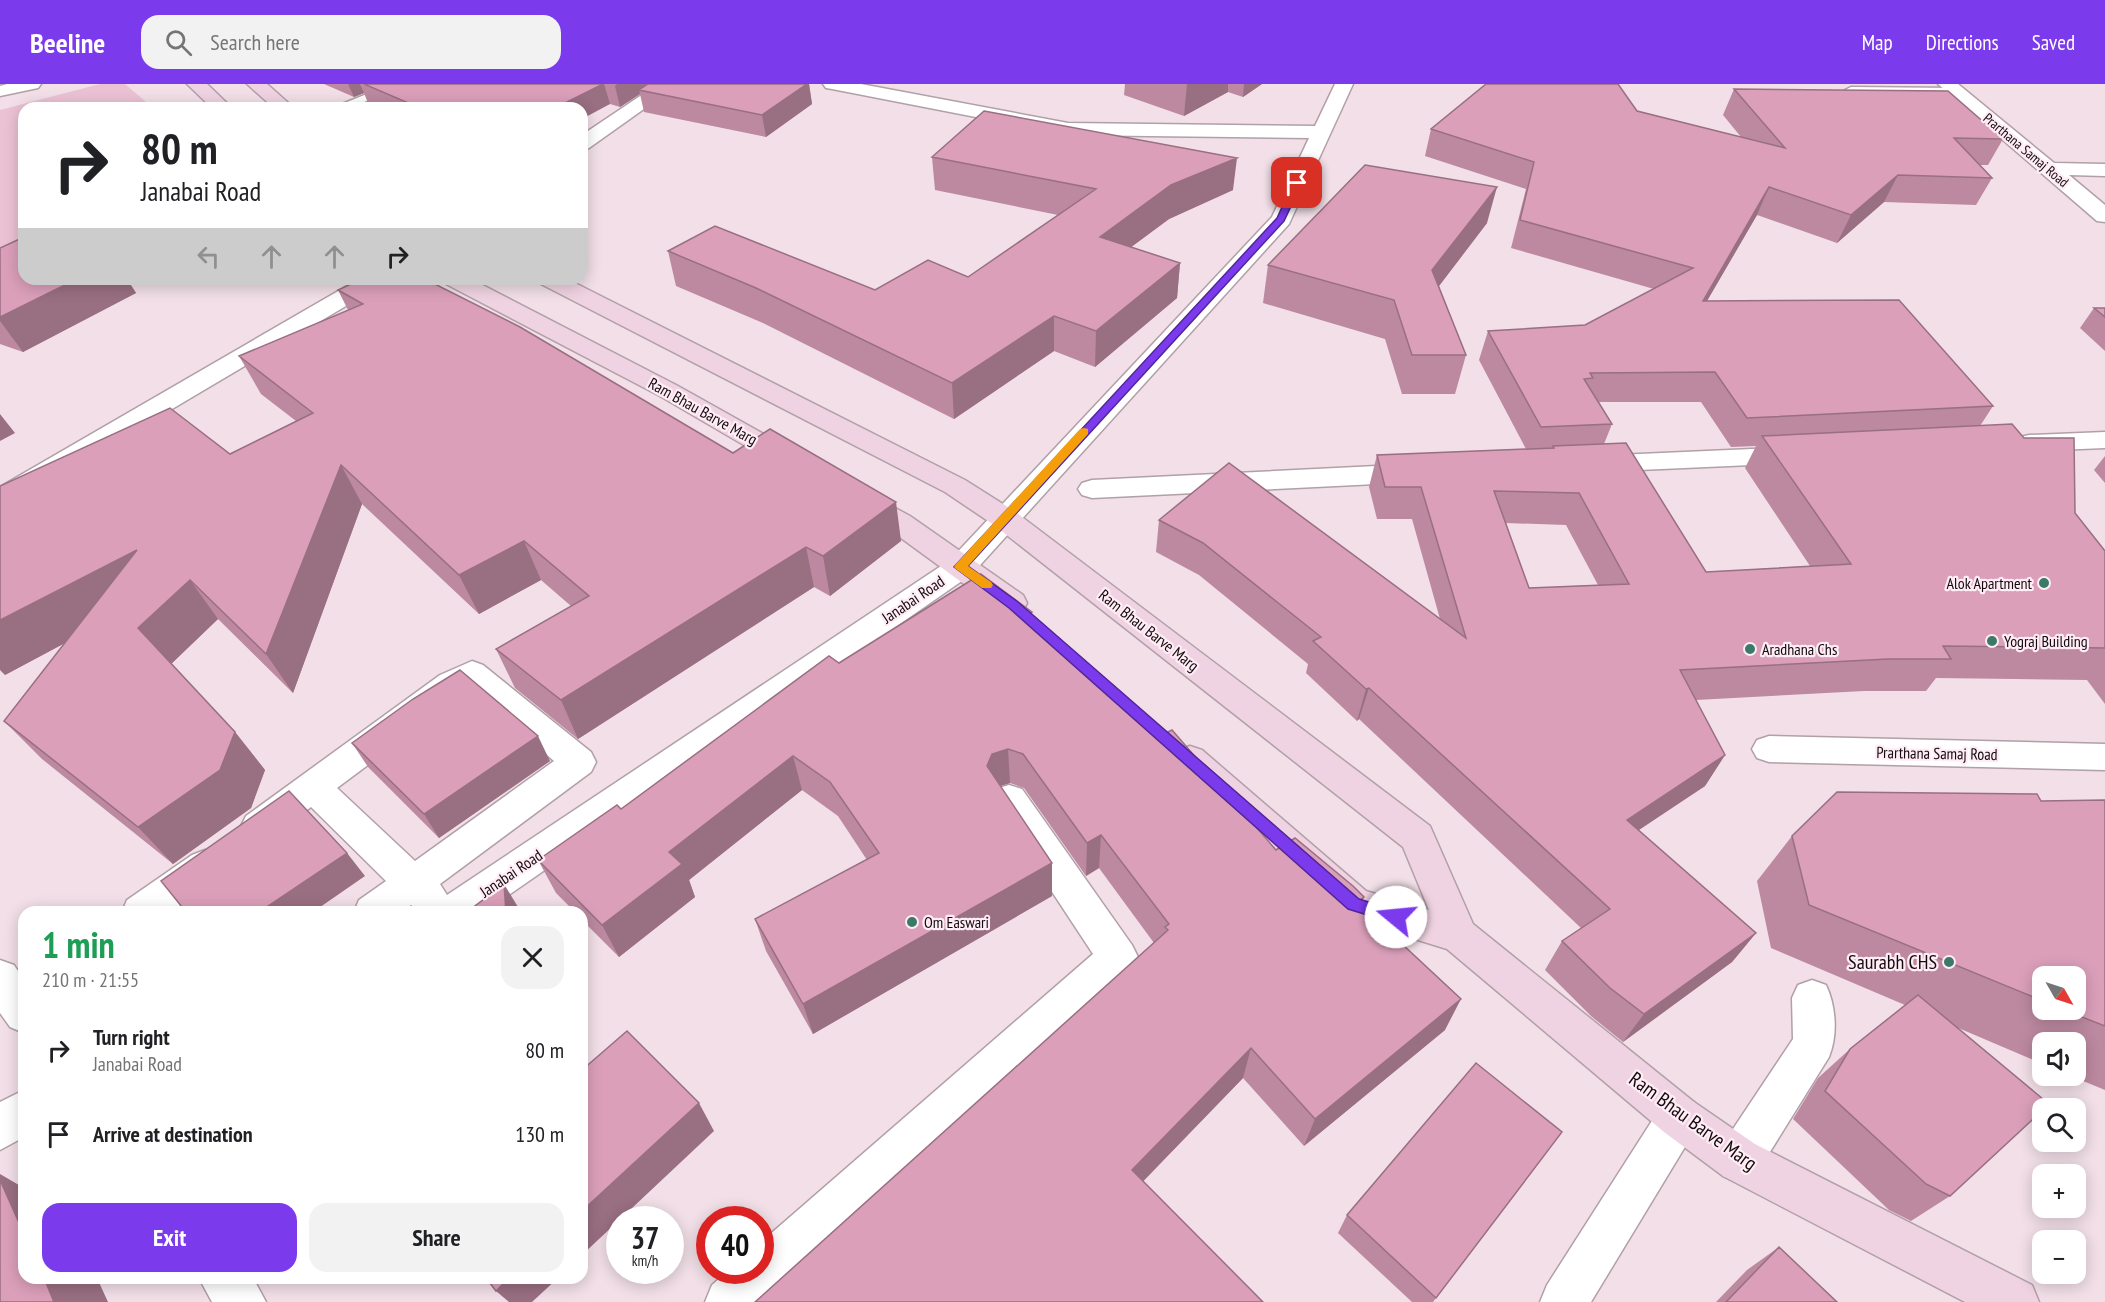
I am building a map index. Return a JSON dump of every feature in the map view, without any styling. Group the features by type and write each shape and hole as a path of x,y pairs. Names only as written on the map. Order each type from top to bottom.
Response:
{"street":[{"path":"0,91 32,84"},
{"path":"196,84 216,102"},
{"path":"256,84 278,102"},
{"path":"588,140 670,84"},
{"path":"832,84 1068,129 1323,132"},
{"name":"Janabai Road","path":"462,906 961,567 1281,219 1344,84"},
{"name":"Prarthana Samaj Road","path":"1951,87 2105,216"},
{"path":"2050,169 2105,170"},
{"path":"0,499 365,285"},
{"name":"Ram Bhau Barve Marg","path":"466,285 669,391 900,524 1032,620"},
{"name":"Ram Bhau Barve Marg","path":"561,285 955,486 1004,518 1417,837 1459,936"},
{"path":"2000,445 2105,440"},
{"path":"1570,465 1821,453"},
{"path":"1092,489 1438,472"},
{"path":"149,906 452,684 472,673 579,762 383,906"},
{"name":"Ram Bhau Barve Marg","path":"1166,739 1354,904 1459,936 1679,1117 1739,1160 2015,1302"},
{"name":"Prarthana Samaj Road","path":"1769,749 2105,757"},
{"path":"312,786 438,906"},
{"path":"729,1302 1118,957 1009,799"},
{"path":"1739,1160 1814,1043 1812,998"},
{"path":"0,1128 18,1115"},
{"path":"1564,1302 1679,1117"},
{"path":"228,1284 242,1302"}],"lane":[{"path":"354,102 403,84"},
{"path":"1839,90 1951,87"}],"shaded area":[{"path":"100,84 125,84 146,102 31,102"},
{"path":"18,105 18,277 0,282 0,110"}],"building":[{"path":"364,84 603,84 567,102 406,102"},
{"path":"648,84 807,84 762,115 639,90"},
{"path":"1486,84 1618,84 1637,111 1785,148 1734,89 1948,91 2003,139 1954,138 1992,178 1898,175 1851,215 1769,187 1703,301 1899,300 1993,406 1747,418 1715,372 1590,373 1593,378 1584,379 1612,424 1541,427 1488,331 1585,325 1693,268 1520,220 1534,162 1431,129"},
{"path":"984,111 1237,158 1171,185 1100,237 1180,263 1096,331 1054,316 952,383 756,288 668,251 715,226 875,290 928,260 968,277 1096,189 932,157"},
{"path":"1365,165 1497,187 1432,270 1466,355 1412,355 1394,300 1268,265"},
{"path":"18,240 18,285 65,285 0,317 0,248"},
{"path":"349,285 437,285 520,327 733,453 770,429 896,502 823,556 806,547 561,700 496,649 589,596 524,541 459,575 341,465 266,654 190,580 138,628 235,732 220,770 138,827 4,721 137,550 0,620 0,486 170,408 230,454 313,413 239,356 363,304 338,290"},
{"path":"2094,308 2105,308 2105,317"},
{"path":"2012,424 2024,438 2074,438 2075,513 2105,551 2105,648 1943,646 1951,659 1888,659 1680,670 1725,755 1627,820 1756,933 1644,1014 1610,988 1562,941 1610,909 1369,688 1366,689 1313,641 1321,637 1203,543 1159,520 1229,463 1466,638 1421,487 1385,487 1377,455 1626,443 1706,572 1851,564 1762,436","holes":["1494,491 1579,493 1629,584 1529,588"]},
{"path":"981,574 1032,612 1030,613 1166,733 1172,730 1276,850 1295,838 1353,886 1364,897 1357,902 1461,999 1315,1119 1251,1048 1132,1170 1263,1302 755,1302 1168,930 1165,927 1169,924 1101,835 1087,843 1023,754 1008,749 992,754 987,766 1052,863 803,1004 755,919 879,853 830,782 793,756 669,852 682,864 602,925 588,911 588,906 583,906 538,860 617,805 621,809 829,656 839,663"},
{"path":"460,670 538,736 424,814 352,743 413,699"},
{"path":"289,791 347,853 268,906 181,906 161,881"},
{"path":"1837,792 2037,794 2041,801 2105,800 2105,1026 2086,1019 2086,966 2032,966 2032,996 1809,905 1792,836"},
{"path":"504,884 506,906 475,906"},
{"path":"1918,995 2042,1098 2032,1098 2032,1120 1950,1196 1926,1184 1825,1091 1850,1049"},
{"path":"627,1031 699,1103 588,1205 588,1065"},
{"path":"1476,1063 1562,1132 1436,1298 1347,1215"},
{"path":"0,1180 18,1220 18,1284 46,1284 54,1302 0,1302"},
{"path":"1779,1247 1837,1302 1726,1302"},
{"path":"491,1284 503,1284 496,1291"}],"slow traffic":[{"path":"986,585 961,567 1084,431"}],"place":[{"name":"Alok Apartment","path":"2044,583"},
{"name":"Yograj Building","path":"1992,641"},
{"name":"Aradhana Chs","path":"1750,649"},
{"name":"Om Easwari","path":"912,922"},
{"name":"Saurabh CHS","path":"1949,962"}],"route":[{"path":"1297,183 1281,219 961,567 1014,605 1354,904 1396,917"}]}
